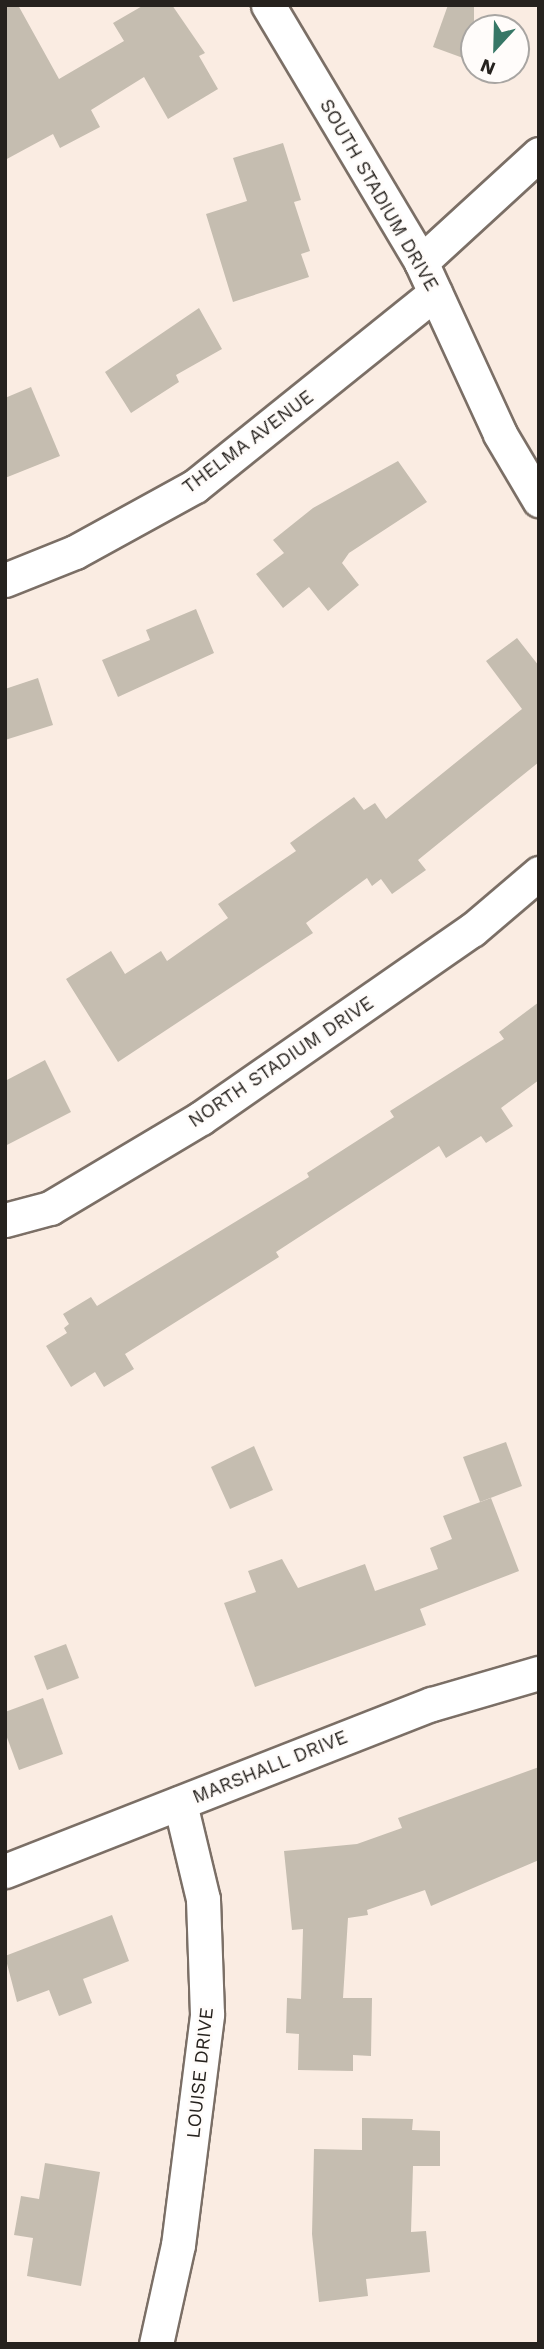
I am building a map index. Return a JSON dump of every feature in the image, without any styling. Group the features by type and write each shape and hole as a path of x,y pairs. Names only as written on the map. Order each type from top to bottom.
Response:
{"street":[{"name":"SOUTH STADIUM DRIVE","path":"268,5 422,262 500,433 539,500"},
{"path":"422,262 539,154"},
{"name":"THELMA AVENUE","path":"5,580 75,552 195,486 435,293"},
{"name":"NORTH STADIUM DRIVE","path":"5,1220 50,1208 201,1118 472,930 539,873"},
{"name":"MARSHALL DRIVE","path":"5,1871 432,1704 539,1673"},
{"name":"LOUISE DRIVE","path":"156,2344 180,2232 207,2014 203,1899 180,1803"}],"building":[{"path":"5,5 18,5 59,79 124,41 113,23 144,5 172,5 205,53 199,56 218,89 168,119 144,77 91,110 100,127 60,148 53,134 5,160"},
{"path":"448,5 474,5 474,14 460,14 460,57 433,47"},
{"path":"283,143 301,200 294,202 310,251 301,254 309,277 233,302 206,214 247,201 233,158"},
{"path":"199,308 222,349 176,375 179,382 131,413 105,372"},
{"path":"31,387 60,456 5,478 5,398"},
{"path":"398,461 427,502 349,553 342,563 359,585 328,611 309,587 283,608 256,574 284,553 273,540 313,508"},
{"path":"196,609 214,653 118,697 102,660 150,640 146,630"},
{"path":"517,638 539,666 539,762 418,860 426,870 392,894 381,879 372,886 367,878 306,923 313,933 118,1062 66,979 111,951 125,974 161,951 167,961 228,918 218,904 296,851 290,843 354,797 364,810 375,803 386,819 522,709 486,661"},
{"path":"38,678 53,725 5,740 5,689"},
{"path":"539,1002 539,1080 501,1108 513,1126 486,1143 481,1136 446,1158 439,1146 276,1252 279,1257 125,1354 134,1369 104,1387 95,1372 71,1387 46,1346 67,1333 64,1328 69,1324 63,1314 91,1297 97,1306 309,1177 307,1173 394,1117 390,1111 504,1039 499,1032"},
{"path":"45,1060 71,1112 5,1146 5,1081"},
{"path":"506,1442 522,1486 480,1502 463,1457"},
{"path":"254,1446 273,1490 230,1509 211,1467"},
{"path":"491,1498 519,1571 420,1609 426,1625 255,1687 224,1603 256,1592 248,1571 282,1559 298,1588 365,1564 375,1591 438,1569 430,1548 452,1539 443,1516"},
{"path":"66,1644 79,1678 47,1690 34,1656"},
{"path":"43,1698 63,1754 19,1770 5,1732 5,1712"},
{"path":"539,1767 539,1860 431,1906 425,1890 367,1910 368,1915 348,1918 343,1998 372,1998 371,2056 353,2055 353,2071 298,2070 299,2034 286,2033 287,1998 301,1999 303,1929 292,1930 284,1851 357,1844 402,1828 398,1818"},
{"path":"112,1915 129,1961 83,1979 92,2003 59,2016 49,1990 17,2002 5,1956"},
{"path":"362,2118 413,2119 412,2130 440,2131 440,2166 413,2166 411,2232 426,2231 430,2272 366,2279 368,2296 319,2302 312,2234 314,2149 362,2150"},
{"path":"45,2163 100,2172 81,2286 27,2276 33,2238 14,2235 21,2196 39,2199"}]}
